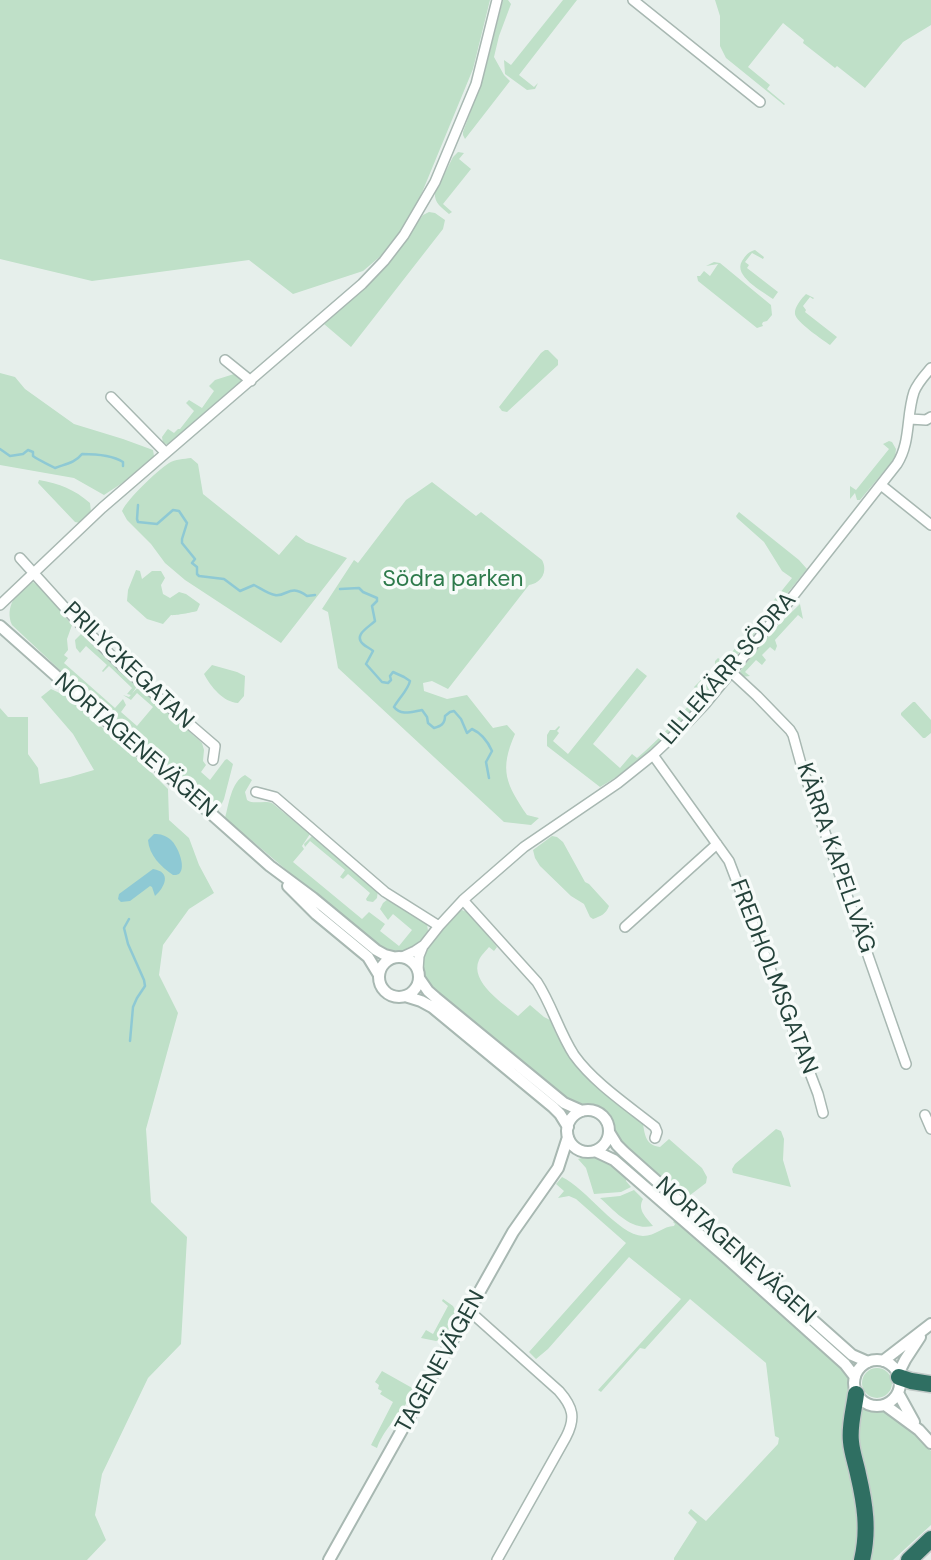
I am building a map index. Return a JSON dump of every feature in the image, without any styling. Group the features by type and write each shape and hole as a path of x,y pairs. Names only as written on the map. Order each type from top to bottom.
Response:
{"highway":[{"path":"899,1381 931,1384"},
{"path":"856,1394 850,1428 867,1522 862,1560"},
{"path":"909,1560 931,1539"}],"street":[{"path":"0,606 102,508 362,284 384,261 404,234 435,182 476,84 497,0"},
{"path":"633,0 761,102"},
{"path":"225,360 251,381"},
{"name":"LILLEKÄRR SÖDRA","path":"419,974 419,956 424,945 464,900 524,847 611,788 653,755 686,724 731,673 902,457 914,393 931,368"},
{"path":"111,397 166,453"},
{"path":"910,419 926,420 931,417"},
{"path":"881,485 931,525"},
{"name":"PRILYCKEGATAN","path":"20,558 122,666 215,746 213,760"},
{"name":"NORTAGENEVÄGEN","path":"0,626 270,866 316,914 368,957 386,993 405,996 432,1006 553,1107 560,1114 575,1147 614,1160 836,1356 855,1377"},
{"name":"KÄRRA KAPELLVÄG","path":"731,673 775,713 793,734 804,774 906,1064"},
{"name":"FREDHOLMSGATAN","path":"653,755 729,861 818,1094 822,1113"},
{"path":"256,792 275,797 385,892 439,926"},
{"path":"625,927 717,844"},
{"name":"NORTAGENEVÄGEN","path":"270,866 376,950 385,955 412,961 428,991 564,1103 601,1115 617,1145 624,1152 852,1355 868,1362"},
{"path":"464,900 537,982 567,1043 582,1065 655,1127 656,1138"},
{"name":"LILLEKÄRR SÖDRA","path":"398,957 424,945"},
{"path":"379,975 383,964 398,957"},
{"path":"405,996 415,989 419,974"},
{"path":"568,1132 573,1117 582,1111"},
{"path":"925,1115 931,1129"},
{"name":"TAGENEVÄGEN","path":"330,1560 513,1232 558,1168 568,1132"},
{"path":"590,1151 605,1143 609,1132"},
{"name":"TAGENEVÄGEN","path":"558,1168 590,1151"},
{"path":"469,1313 485,1324 567,1399 573,1418 566,1437 497,1560"},
{"path":"883,1361 929,1325"},
{"path":"929,1325 905,1360 899,1381 895,1398 885,1405 871,1406 856,1394 854,1385 860,1367 868,1362 878,1360 892,1365 899,1381 906,1410 931,1443"},
{"path":"885,1405 919,1430"}],"green space":[{"path":"0,0 490,0 473,69 421,195 396,243 363,271 293,294 249,260 92,281 0,259"},
{"path":"503,0 508,0 511,4 494,57 510,81 465,139 463,132 484,75"},
{"path":"563,0 577,0 519,75 534,87 538,83 535,89 527,90 505,74 504,60 511,65"},
{"path":"715,0 931,0 931,25 903,42 865,88 803,43 804,40 783,23 748,67 770,85 767,89 784,105 726,58 720,46 720,16"},
{"path":"458,152 464,153 459,159 471,169 443,204 452,212 449,214 437,202 435,193"},
{"path":"429,212 445,220 443,229 351,347 324,324 382,270 423,215"},
{"path":"755,250 764,257 763,259 752,253 745,262 749,265 747,268 778,292 773,299 750,283 740,267 747,254"},
{"path":"714,262 720,263 771,305 772,315 763,322 763,326 757,328 698,281 697,276 704,271 710,276 718,264 706,266"},
{"path":"806,294 814,298 810,297 803,306 805,312 837,337 830,345 810,331 795,314"},
{"path":"548,350 558,360 558,365 507,412 502,411 499,407 541,353"},
{"path":"0,373 15,377 25,389 74,424 153,450 154,456 137,472 104,495 74,478 0,465"},
{"path":"234,374 241,377 241,383 170,445 163,443 162,437 167,430 174,433 180,429 194,411 186,403 189,400 202,408 214,391 209,386 215,380"},
{"path":"889,441 896,449 895,458 860,500 857,500 855,493 850,499 850,486 856,490 889,449 883,444"},
{"path":"191,458 198,464 203,494 279,555 296,535 306,542 347,558 281,643 185,580 165,563 122,511 136,492 169,463"},
{"path":"39,480 60,485 78,494 90,503 91,512 80,523 75,522 38,483"},
{"name":"Södra parken","path":"432,482 476,516 481,512 544,564 540,579 529,585 448,689 432,681 423,683 424,691 447,699 467,695 493,728 507,725 515,734 507,757 507,776 527,815 539,818 531,825 504,822 338,668 328,612 322,609 354,560 358,563 406,500"},
{"path":"739,512 807,569 724,671 720,672 715,667 715,661 718,658 724,662 792,578 782,571 764,542 737,518"},
{"path":"136,570 140,571 142,579 152,571 161,571 165,578 161,585 163,594 170,598 179,592 186,594 200,604 197,611 171,615 163,624 147,619 127,601 128,590"},
{"path":"33,582 72,625 67,639 68,650 64,655 68,658 64,663 115,708 123,699 126,705 121,712 137,726 153,707 137,693 131,700 123,695 129,697 139,686 202,743 203,761 206,765 201,772 210,780 225,760 233,764 218,812 12,625 10,612 13,600"},
{"path":"800,604 803,619 798,615 775,640 775,651 770,647 762,655 766,660 762,665 756,660 745,672 750,676 742,677 741,670 768,635"},
{"path":"81,634 138,685 131,695 127,694 132,688 109,666 103,672 107,665 86,646 80,653 75,640"},
{"path":"212,665 245,676 244,696 238,703 222,697 210,684 204,674"},
{"path":"637,668 647,676 593,744 620,768 632,754 637,758 670,727 699,693 694,687 702,679 710,678 713,684 661,741 629,768 600,787 547,746 547,735 550,730 559,726 559,733 553,741 568,754"},
{"path":"51,689 66,696 133,754 168,789 169,820 189,838 214,893 189,909 163,945 159,975 178,1013 146,1129 151,1202 187,1237 181,1344 148,1378 102,1474 95,1515 106,1540 87,1560 0,1560 0,708 8,717 28,717 28,754 38,768 40,784 94,770 73,734 41,697"},
{"path":"913,702 931,720 931,733 925,738 901,715"},
{"path":"245,775 252,780 245,792 247,800 272,803 310,834 302,846 304,849 293,862 362,919 369,912 385,924 380,931 399,946 412,930 393,914 388,920 380,909 383,903 388,899 423,919 428,931 419,941 405,951 387,952 225,818 234,788"},
{"path":"312,836 378,890 377,898 373,902 367,901 370,893 348,874 343,879 340,877 345,870 310,841 305,847 304,844"},
{"path":"552,836 563,842 585,882 609,906 603,914 593,919 590,917 584,904 571,896 540,866 533,850"},
{"path":"462,910 469,913 497,947 494,951 489,947 480,958 477,968 483,984 490,992 518,1016 530,1005 550,1020 568,1053 643,1124 649,1142 660,1147 669,1139 702,1168 707,1177 706,1183 685,1199 621,1144 604,1112 566,1098 435,993 424,980 422,962 431,944 457,912"},
{"path":"776,1129 781,1131 784,1139 783,1160 791,1187 733,1173 735,1164"},
{"path":"591,1155 603,1158 627,1177 626,1181 631,1187 621,1192 594,1194 586,1168 578,1159"},
{"path":"562,1177 633,1234 652,1234 674,1226 676,1219 845,1370 851,1394 860,1515 856,1560 674,1560 697,1522 688,1513 691,1509 706,1521 778,1444 766,1363 690,1299 645,1349 640,1348 601,1392 598,1390 681,1299 629,1257 548,1349 536,1359 529,1352 626,1243 576,1199 569,1196 558,1198 564,1191 556,1184"},
{"path":"634,1190 643,1199 642,1210 653,1226 631,1223 600,1198 620,1196"},
{"path":"443,1299 453,1306 457,1314 443,1339 436,1341 421,1338 426,1330 433,1334 448,1306"},
{"path":"877,1368 888,1372 892,1383 888,1394 877,1398 866,1394 862,1383 866,1372"},
{"path":"382,1371 414,1389 377,1448 371,1445 393,1402 380,1394 382,1391 375,1382"},
{"path":"863,1406 890,1414 911,1430 931,1451 931,1525 893,1560 869,1560 856,1450 860,1410"}],"water":[{"path":"154,834 167,837 176,846 182,861 179,874 173,875 153,856 148,840"},
{"path":"153,869 165,876 162,888 155,896 150,886 130,901 121,902 118,899 119,894"}],"waterway":[{"path":"0,449 10,456 23,454 28,450 33,452 33,456 55,468 82,454 114,458 123,462 123,466"},
{"path":"138,505 138,522 157,524 173,510 179,511 187,523 182,543 195,559 192,563 197,567 199,576 224,579 240,591 254,585 275,595 293,590 307,596 315,595"},
{"path":"340,589 359,588 377,598 372,606 375,621 363,631 360,641 373,651 366,664 382,682 388,683 393,672 410,681 394,707 403,712 422,710 428,723 434,728 442,724 445,716 454,711 467,733 472,729 475,731 484,738 492,751 486,762 489,778"},
{"path":"129,919 124,928 145,986 133,1007 130,1041"}]}
